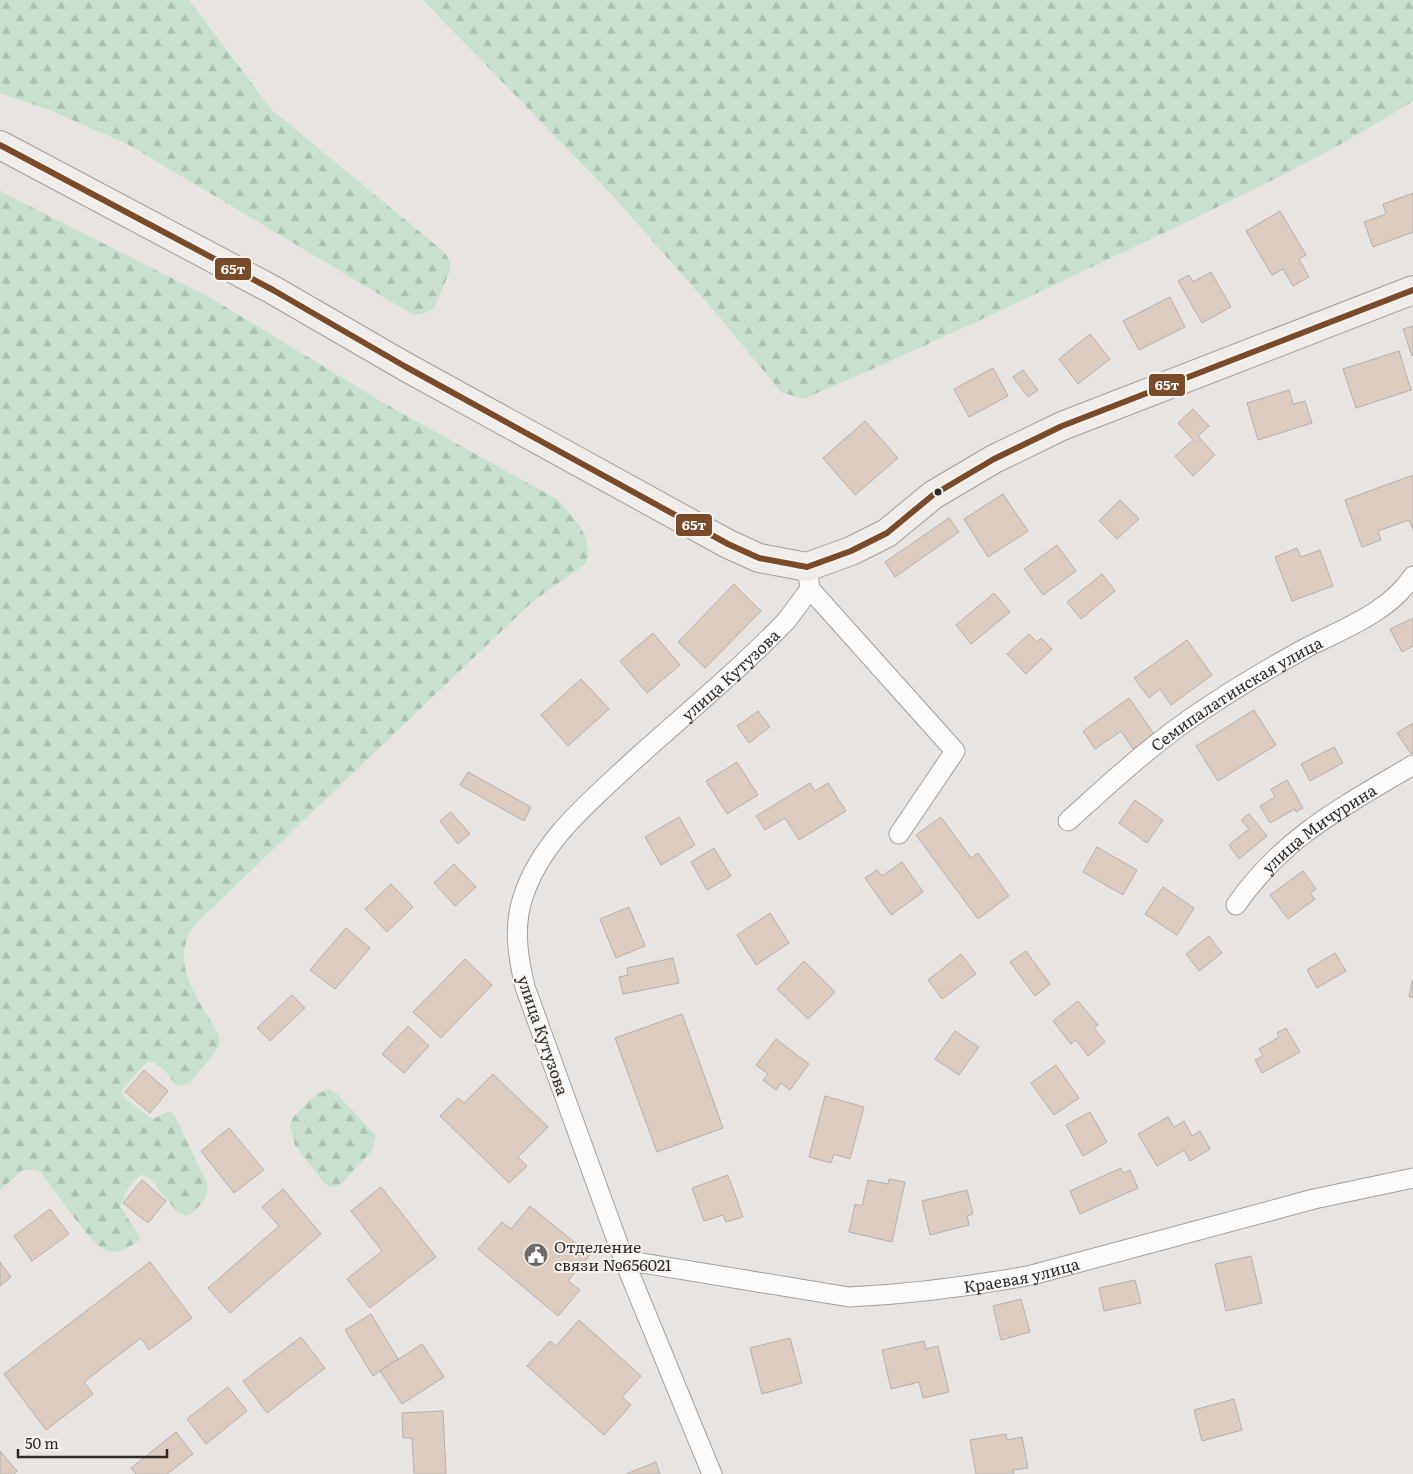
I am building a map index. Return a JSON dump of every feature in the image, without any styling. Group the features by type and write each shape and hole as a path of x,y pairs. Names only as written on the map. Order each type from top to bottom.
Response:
{"main road":[{"path":"0,145 273,290 406,367 728,544 808,578 851,551 887,533 933,495 994,459 1062,426 1413,290"}],"street":[{"name":"Семипалатинская улица","path":"1068,821 1131,764 1184,723 1228,694 1306,648 1374,614 1398,595 1413,576"},
{"path":"808,578 955,751 899,834"},
{"name":"улица Кутузова","path":"712,1474 624,1260 525,987 517,947 517,927 522,898 534,870 564,827 654,742 765,643 787,620 808,578"},
{"name":"улица Мичурина","path":"1236,905 1260,873 1316,823 1413,765"},
{"name":"Краевая улица","path":"624,1260 849,1297 874,1296 998,1281 1032,1274 1314,1199 1413,1178"}],"green space":[{"path":"0,0 189,0 272,110 444,252 450,261 450,271 434,308 426,313 414,315 129,145 52,111 0,93"},
{"path":"423,0 1413,0 1413,101 1345,142 1240,196 968,325 803,399 781,392 722,320 615,198"},
{"path":"0,191 209,297 387,405 558,500 580,526 586,538 588,557 585,564 532,602 195,924 184,951 184,964 192,988 219,1036 217,1047 190,1083 178,1086 160,1066 147,1062 121,1091 126,1099 151,1118 168,1112 175,1116 207,1183 207,1193 203,1201 189,1216 178,1213 149,1177 140,1175 129,1187 120,1206 140,1237 129,1247 113,1252 103,1249 89,1236 41,1173 36,1170 23,1170 0,1190"},
{"path":"329,1089 337,1094 376,1136 372,1151 339,1186 330,1187 324,1183 295,1145 290,1126 293,1117 317,1094"}],"building":[{"path":"1413,193 1413,232 1373,247 1364,222 1386,214 1383,204"},
{"path":"1280,211 1306,255 1299,259 1309,277 1293,286 1283,269 1272,275 1246,231"},
{"path":"1211,272 1231,307 1202,323 1178,281 1189,275 1193,282"},
{"path":"1170,297 1185,327 1139,350 1123,321"},
{"path":"1413,326 1413,355 1412,356 1403,329"},
{"path":"1090,334 1110,359 1078,384 1059,359"},
{"path":"1399,351 1411,390 1356,408 1343,369"},
{"path":"993,368 1008,396 969,417 954,389"},
{"path":"1023,370 1038,390 1028,397 1013,377"},
{"path":"1289,390 1293,404 1305,401 1312,423 1258,440 1247,403"},
{"path":"1193,409 1209,426 1198,436 1215,455 1193,476 1175,456 1193,440 1178,423"},
{"path":"865,421 898,458 855,495 823,458"},
{"path":"1413,475 1413,530 1409,520 1378,531 1381,540 1362,547 1345,500"},
{"path":"1003,494 1028,531 988,557 964,519"},
{"path":"1120,500 1139,519 1117,539 1099,521"},
{"path":"949,518 959,532 895,577 885,562"},
{"path":"1057,545 1076,571 1043,595 1024,569"},
{"path":"1297,548 1301,557 1320,550 1333,586 1292,601 1275,557"},
{"path":"1102,574 1115,591 1081,619 1067,602"},
{"path":"734,584 761,611 705,668 678,642"},
{"path":"994,593 1010,612 971,644 956,625"},
{"path":"1413,618 1413,646 1402,652 1390,629"},
{"path":"653,633 680,665 647,693 620,661"},
{"path":"1029,634 1037,642 1041,638 1052,649 1026,674 1007,654"},
{"path":"1187,640 1212,675 1171,705 1160,689 1149,698 1134,678"},
{"path":"581,679 609,709 568,746 541,715"},
{"path":"1129,698 1154,734 1133,749 1121,731 1095,749 1083,731"},
{"path":"1254,710 1276,745 1218,781 1196,746"},
{"path":"758,711 770,727 749,743 737,726"},
{"path":"1413,723 1413,753 1411,754 1397,733"},
{"path":"1334,747 1343,763 1310,781 1301,764"},
{"path":"737,762 758,795 727,814 706,781"},
{"path":"468,772 531,807 524,821 460,785"},
{"path":"1287,780 1303,808 1296,812 1295,809 1270,823 1260,806 1275,797 1271,789"},
{"path":"810,783 815,791 828,783 846,811 799,840 785,818 765,830 756,816"},
{"path":"1135,800 1163,820 1147,843 1119,823"},
{"path":"451,812 470,834 458,844 440,821"},
{"path":"1249,814 1267,836 1239,859 1229,845 1249,829 1241,820"},
{"path":"679,817 695,845 661,865 645,837"},
{"path":"941,817 971,858 978,853 1009,896 978,919 916,835"},
{"path":"1097,847 1137,870 1123,895 1083,872"},
{"path":"714,848 731,876 707,890 691,862"},
{"path":"902,862 923,892 891,915 865,878 877,870 882,876"},
{"path":"454,864 476,887 455,906 434,883"},
{"path":"1303,871 1316,889 1310,893 1315,899 1288,919 1270,895"},
{"path":"391,884 413,907 387,932 365,909"},
{"path":"1163,887 1194,908 1177,935 1145,914"},
{"path":"629,907 645,946 616,958 600,919"},
{"path":"770,913 789,943 756,965 737,935"},
{"path":"346,928 370,948 335,989 310,970"},
{"path":"1209,936 1222,953 1199,971 1186,954"},
{"path":"1026,951 1050,984 1035,996 1010,962"},
{"path":"1335,953 1346,971 1317,988 1307,970"},
{"path":"961,954 976,974 942,999 928,980"},
{"path":"673,958 679,983 623,994 619,977 628,975 627,968"},
{"path":"465,959 492,985 441,1038 413,1012"},
{"path":"804,961 835,992 808,1019 777,989"},
{"path":"1412,981 1413,997 1409,997"},
{"path":"292,995 305,1008 270,1041 257,1028"},
{"path":"1078,1001 1098,1025 1094,1028 1105,1042 1088,1056 1076,1040 1071,1044 1053,1021"},
{"path":"682,1014 723,1128 657,1152 615,1038"},
{"path":"408,1026 429,1046 404,1073 382,1054"},
{"path":"1286,1028 1300,1052 1262,1073 1255,1060 1263,1056 1259,1049 1279,1037 1277,1033"},
{"path":"955,1031 979,1047 959,1075 935,1059"},
{"path":"776,1039 809,1064 790,1090 781,1083 776,1090 763,1080 768,1074 756,1065"},
{"path":"1056,1065 1079,1098 1054,1115 1031,1083"},
{"path":"144,1070 168,1091 150,1113 125,1092"},
{"path":"493,1074 548,1127 518,1157 527,1166 509,1183 440,1116 458,1098 464,1103"},
{"path":"825,1096 864,1107 850,1159 834,1154 831,1163 809,1157"},
{"path":"1090,1112 1107,1142 1083,1156 1066,1125"},
{"path":"1168,1117 1174,1127 1184,1121 1192,1136 1200,1131 1210,1149 1190,1161 1184,1150 1157,1166 1138,1134"},
{"path":"229,1128 264,1170 234,1193 201,1151"},
{"path":"1121,1168 1123,1173 1130,1170 1138,1188 1080,1214 1070,1191"},
{"path":"728,1175 743,1217 726,1222 723,1215 704,1221 692,1188"},
{"path":"889,1179 905,1182 892,1242 849,1232 855,1204 862,1206 868,1180 888,1184"},
{"path":"142,1180 166,1201 148,1223 123,1203"},
{"path":"381,1187 436,1257 370,1308 347,1279 382,1251 351,1211"},
{"path":"283,1189 321,1234 230,1313 208,1288 279,1226 262,1207"},
{"path":"967,1190 973,1214 967,1216 969,1225 930,1235 922,1201"},
{"path":"530,1206 590,1255 568,1281 580,1290 558,1316 478,1249 502,1222 511,1229"},
{"path":"50,1209 69,1234 32,1261 14,1236"},
{"path":"1251,1256 1262,1303 1226,1311 1215,1264"},
{"path":"0,1262 11,1277 0,1286"},
{"path":"150,1262 192,1318 149,1350 141,1338 84,1382 93,1394 46,1430 4,1374"},
{"path":"1135,1280 1141,1303 1104,1311 1099,1288"},
{"path":"1021,1299 1030,1332 1001,1340 993,1306"},
{"path":"371,1314 398,1359 373,1376 345,1330"},
{"path":"579,1320 641,1376 622,1397 631,1405 604,1435 527,1366 550,1341 556,1346"},
{"path":"301,1337 325,1368 267,1413 243,1381"},
{"path":"790,1338 802,1383 762,1394 750,1348"},
{"path":"924,1341 926,1349 938,1346 949,1392 923,1398 919,1382 891,1389 882,1350"},
{"path":"422,1344 444,1377 402,1404 380,1371"},
{"path":"228,1387 247,1411 206,1444 187,1419"},
{"path":"1234,1399 1242,1430 1202,1441 1194,1410"},
{"path":"443,1411 446,1474 414,1474 412,1438 403,1438 402,1413"},
{"path":"176,1432 193,1454 167,1474 136,1474 131,1468"},
{"path":"1006,1434 1007,1440 1022,1437 1028,1468 1013,1470 1014,1474 976,1474 970,1440"},
{"path":"0,1451 17,1471 14,1474 0,1474"},
{"path":"656,1462 660,1474 626,1474"}],"transit line":[{"name":"65т","path":"0,145 273,290 406,367 728,544 759,558 807,567 851,551 887,533 933,495 994,459 1062,426 1413,290"}],"place":[{"name":"Отделение связи №656021","path":"536,1255"}]}
